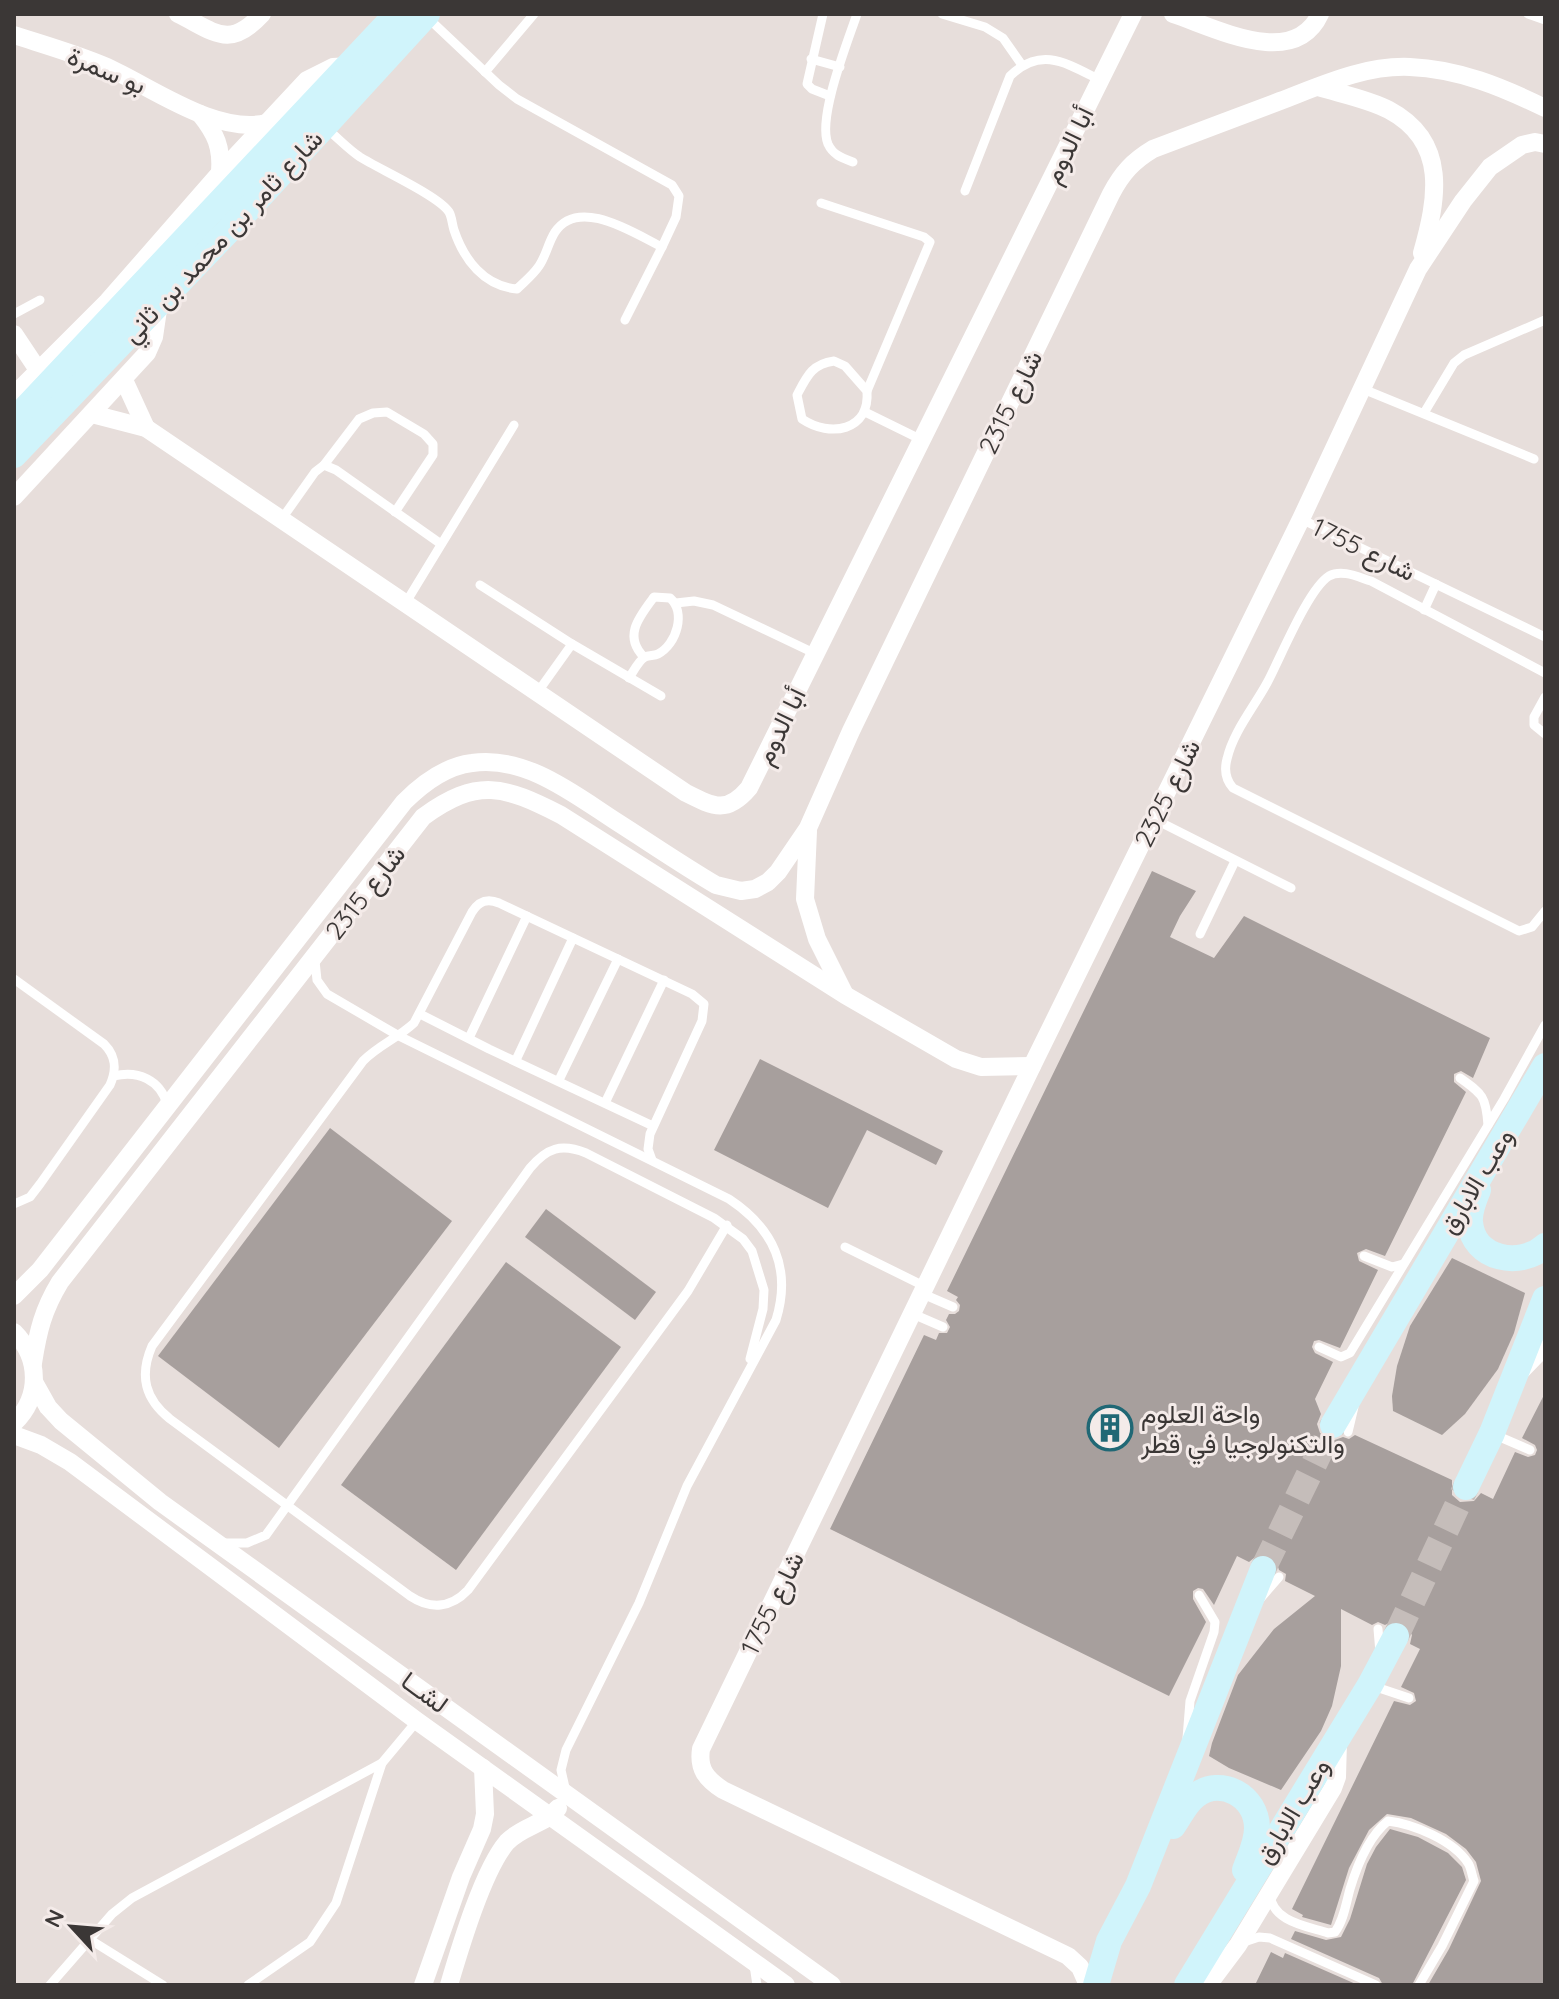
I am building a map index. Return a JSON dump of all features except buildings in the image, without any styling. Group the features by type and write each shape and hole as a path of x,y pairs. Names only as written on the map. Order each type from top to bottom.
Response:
{"street":[{"path":"178,14 223,35 244,32 262,14"},
{"name":"شارع ثامر بن محمد بن ثاني","path":"14,421 397,14"},
{"name":"أبا الدوم","path":"92,414 146,428 686,793 710,804 729,805 739,800 749,788 1133,14"},
{"path":"1173,14 1259,42 1278,43 1300,38 1320,14"},
{"name":"شارع ثامر بن محمد بن ثاني","path":"14,455 325,127 426,15"},
{"name":"بو سمرة","path":"14,35 105,66 198,112 238,125 252,127 267,123"},
{"path":"14,395 108,301 220,173 307,80 321,71 349,66"},
{"name":"شارع 2315","path":"14,1296 40,1270 404,802 417,789 454,768 486,762 524,768 565,789 716,885 741,891 755,889 778,872 808,828 857,717 1125,170 1137,158 1153,149 1362,71 1411,67 1477,78 1545,108"},
{"path":"1318,87 1389,110 1408,123 1421,138 1434,169 1436,192 1418,269"},
{"path":"198,112 218,138 220,173"},
{"path":"1418,269 1463,201 1490,167 1522,145 1535,142 1545,144"},
{"name":"شارع 1755","path":"1301,519 1418,269"},
{"path":"14,497 151,348 159,303"},
{"path":"14,334 38,370"},
{"path":"124,380 146,428"},
{"name":"شارع 2325","path":"1032,1066 1301,519"},
{"name":"شارع 2315","path":"14,1423 30,1401 39,1327 46,1305 60,1282 423,817 460,795 495,789 512,792 561,815 845,995 941,1051 973,1066 1032,1066"},
{"name":"شارع 2315","path":"808,828 805,899 817,939 845,995"},
{"name":"شارع 1755","path":"1032,1066 704,1738 700,1759 701,1767 711,1782 723,1790 1068,1956 1080,1967 1088,1985"},
{"name":"وعب الابارق","path":"1340,1428 1358,1380 1545,1066"},
{"path":"1490,1157 1471,1210 1470,1220 1475,1237 1495,1255 1513,1259 1530,1256 1545,1246"},
{"path":"1467,1477 1492,1433 1545,1299"},
{"name":"لشــا","path":"14,1332 24,1343 48,1407 61,1421 215,1543 832,1985"},
{"path":"1515,1376 1545,1346"},
{"name":"لشــا","path":"14,1435 41,1445 70,1462 417,1721 786,1985"},
{"path":"1138,1886 1246,1609 1271,1573"},
{"name":"وعب الابارق","path":"1187,1985 1230,1935 1338,1736 1376,1674 1387,1632"},
{"path":"1230,1935 1270,1891 1333,1788 1337,1777 1338,1736"},
{"path":"423,1985 461,1877 482,1829 485,1814 483,1768"},
{"path":"1096,1985 1109,1941 1138,1886 1192,1799 1199,1793 1236,1788 1256,1815 1256,1840 1230,1935 1208,1985"},
{"path":"449,1985 461,1945 496,1859 516,1834 552,1816 567,1795"},
{"path":"1068,1956 1093,1956 1109,1941"}],"lane":[{"path":"485,72 534,14"},
{"path":"823,14 807,84 830,96"},
{"path":"853,162 837,155 827,142 830,96 857,14"},
{"path":"942,14 985,27 1003,38 1022,65"},
{"path":"1528,14 1545,20"},
{"path":"426,15 517,99 672,185 679,196 676,217 625,320"},
{"path":"811,59 840,67"},
{"path":"965,191 1010,76 1022,65 1038,59 1053,59 1100,80"},
{"path":"325,127 357,155 436,200 449,211 454,232 468,259 486,280 508,288 517,289 539,266 556,230 579,217 606,219 662,247"},
{"path":"821,203 924,237 930,242 867,391 865,412 854,424 835,429 815,428 802,419 797,395 812,368 822,362 834,361 845,366 867,391"},
{"path":"14,314 40,300"},
{"path":"1424,413 1454,363 1464,355 1545,320"},
{"path":"1363,389 1534,459"},
{"path":"281,520 315,472 324,465 359,419 373,413 387,412 424,434 433,444 433,455 395,512"},
{"path":"865,412 922,440"},
{"path":"405,604 514,425"},
{"path":"324,465 336,470 441,544"},
{"name":"شارع 1755","path":"1301,519 1545,637"},
{"path":"1545,673 1371,581 1345,573 1326,577 1301,616 1233,742 1227,759 1228,782 1233,788 1519,931 1532,927 1545,911"},
{"path":"1424,610 1436,584"},
{"path":"480,585 661,696"},
{"path":"629,678 644,657 662,652 673,636 679,621 679,609 676,603 663,595 654,597 632,632 633,642 644,657"},
{"path":"676,603 704,602 816,654"},
{"path":"537,693 572,644"},
{"path":"1545,697 1534,717 1534,725 1545,734"},
{"path":"1154,819 1291,888"},
{"path":"1200,934 1235,861"},
{"path":"652,1160 648,1141 705,1013 704,1004 699,998 664,980 492,899 476,905 420,1014 399,1036 381,1045 363,1061 152,1346 145,1362 144,1379 148,1395 157,1409 420,1602 441,1606 461,1598 703,1270 727,1225"},
{"path":"469,1038 527,916"},
{"path":"516,1060 573,938"},
{"path":"315,958 314,974 327,994 399,1036 745,1209 757,1219 774,1247 782,1281 782,1300 768,1337 747,1370 687,1486 639,1603 566,1750 561,1770 567,1795"},
{"path":"559,1080 618,959"},
{"path":"14,979 104,1044 114,1058 114,1076 30,1197 14,1204"},
{"path":"605,1103 664,980"},
{"path":"420,1014 653,1126"},
{"path":"1319,1347 1341,1357 1350,1353 1545,1025"},
{"path":"114,1076 131,1073 147,1078 161,1090 168,1106"},
{"path":"1460,1078 1486,1100 1488,1125"},
{"path":"215,1543 247,1543 266,1535 530,1168 548,1151 566,1147 586,1153 727,1225 752,1251 764,1290 763,1309 747,1370"},
{"path":"845,1247 953,1307"},
{"path":"1364,1256 1392,1267 1406,1262"},
{"path":"913,1314 943,1327"},
{"path":"1492,1433 1530,1450"},
{"path":"1187,1760 1190,1701 1215,1622 1199,1595"},
{"path":"1376,1674 1409,1698"},
{"path":"248,1985 310,1942 336,1903 382,1763 417,1721"},
{"path":"50,1985 112,1914 150,1886 382,1763"},
{"path":"1270,1891 1274,1909 1289,1920 1328,1933 1335,1932 1376,1831 1388,1821 1406,1823 1441,1840 1468,1863 1474,1881 1419,1985"},
{"path":"1230,1935 1270,1938 1376,1985"},
{"path":"89,1939 163,1985"},
{"path":"753,1962 757,1985"}],"tunnel":[{"path":"1263,1569 1333,1425"},
{"path":"1396,1636 1466,1487"}],"place":[{"name":"واحة العلوم والتكنولوجيا في قطر","path":"1110,1428"}]}
